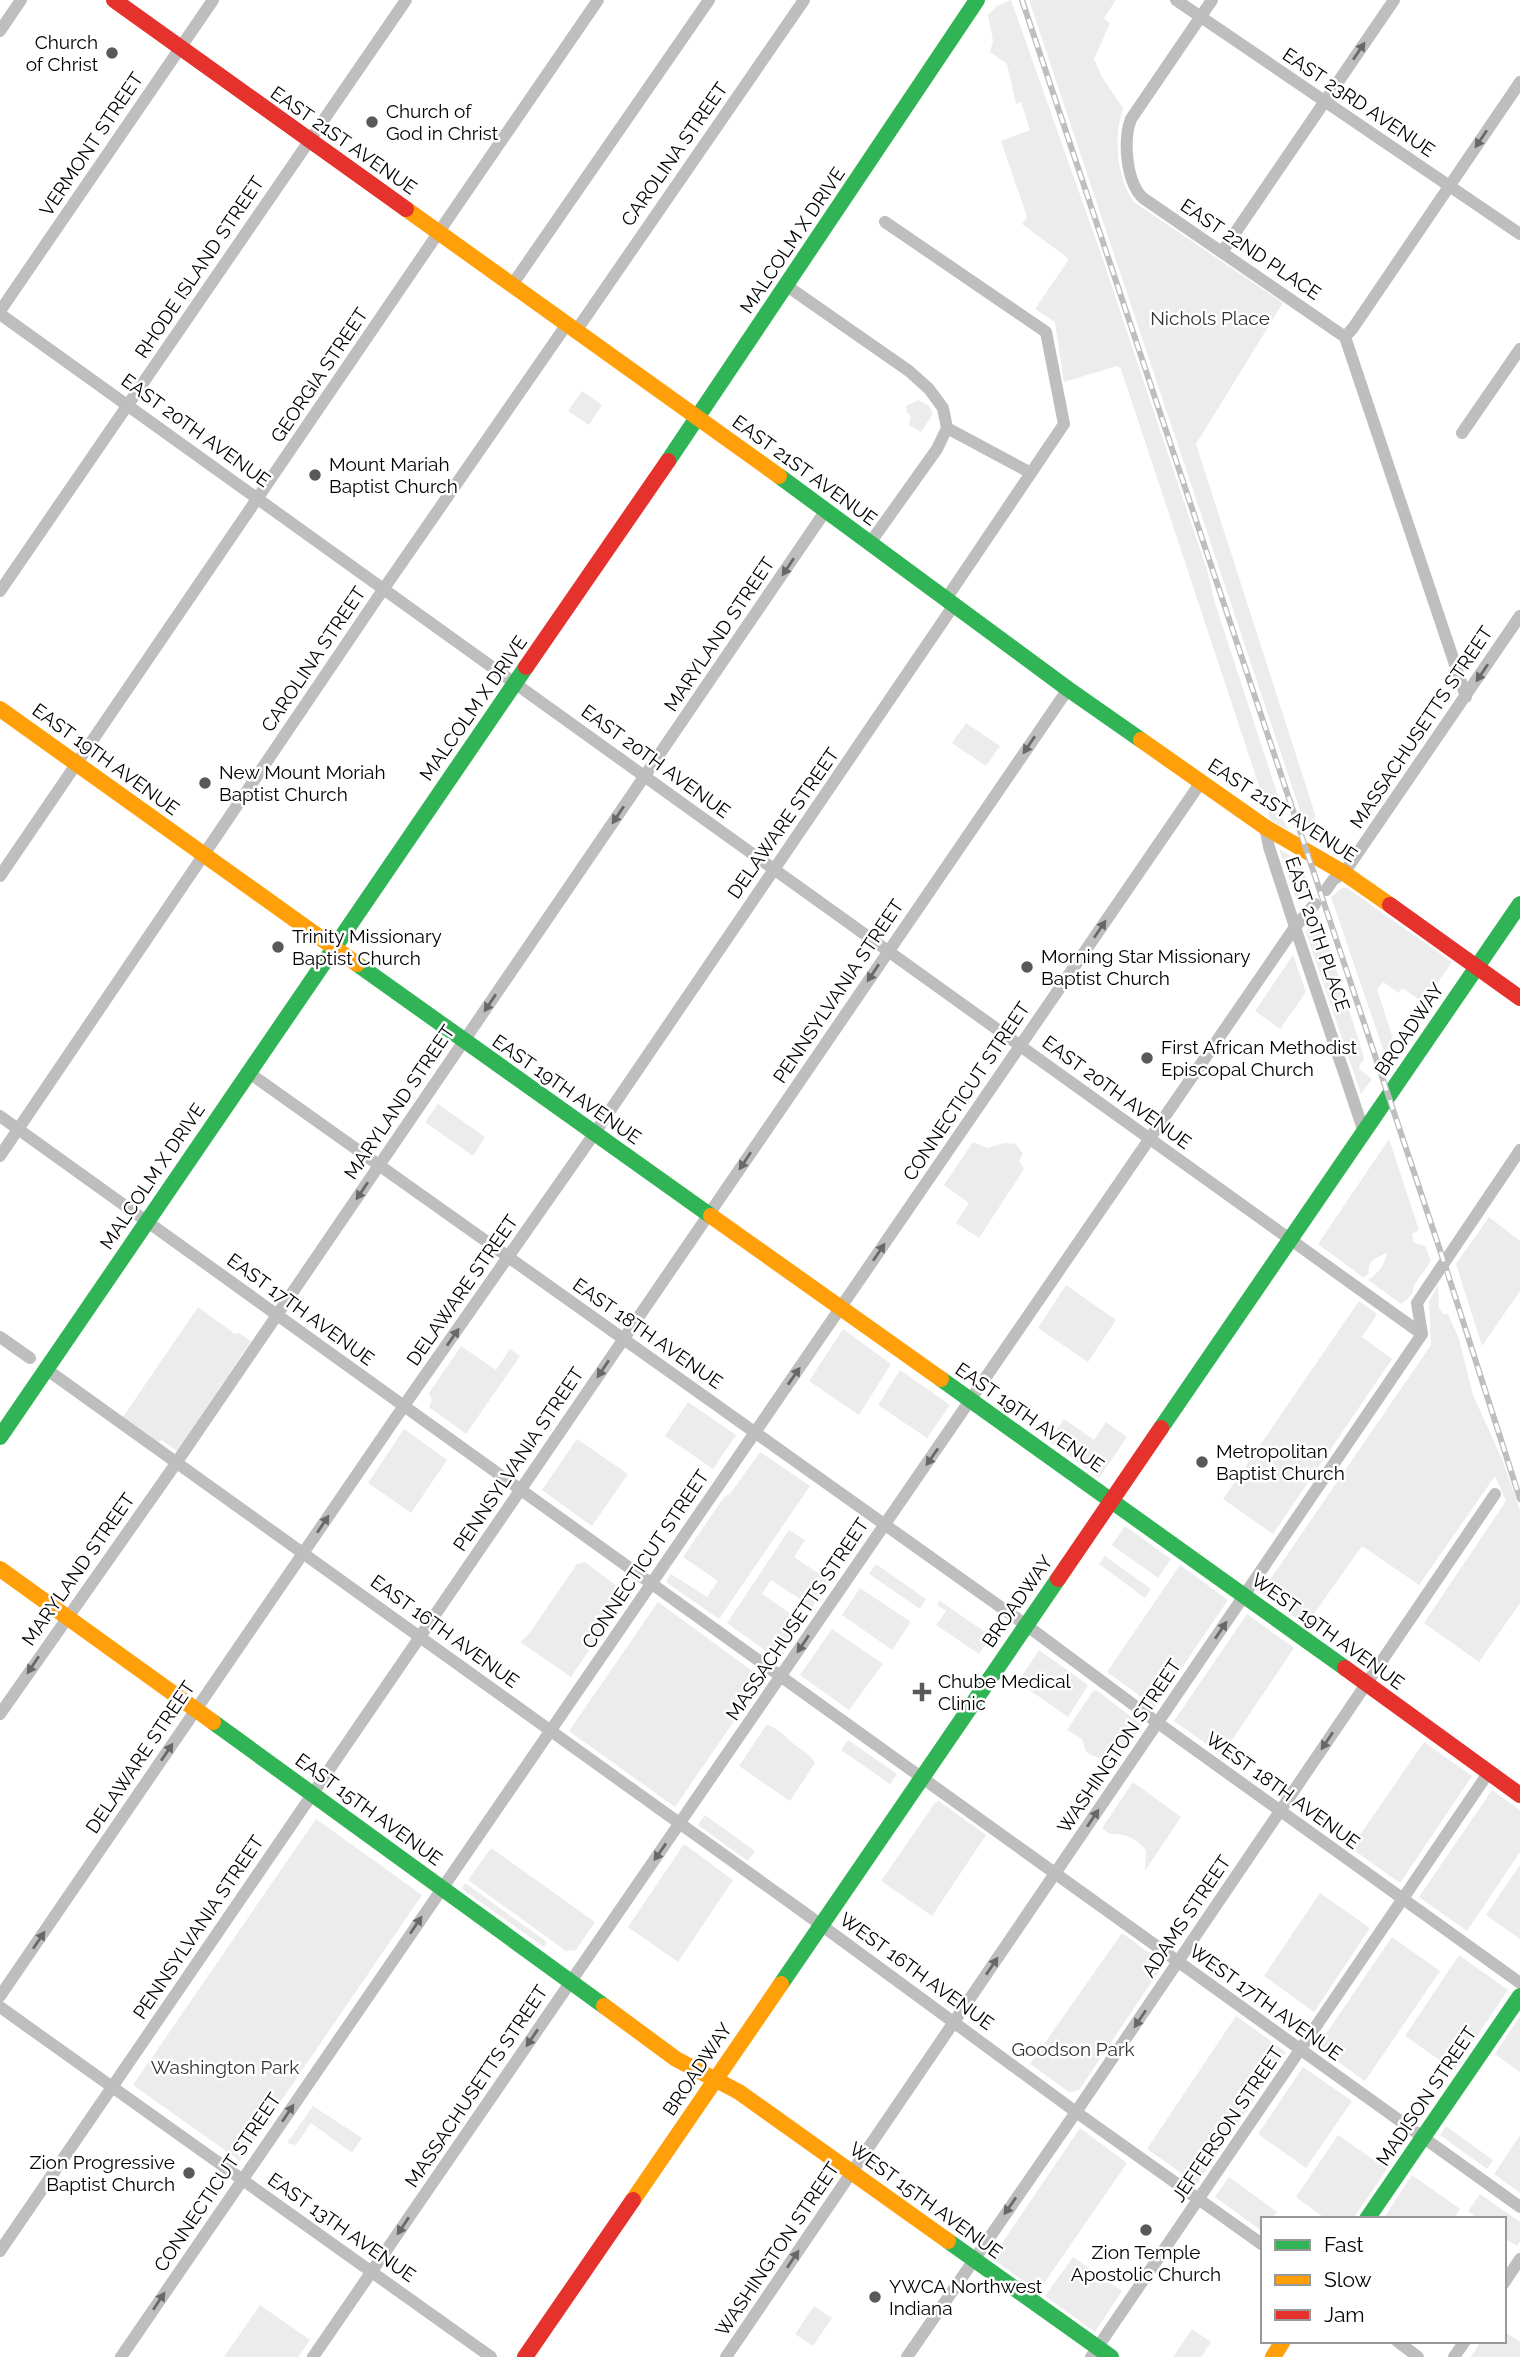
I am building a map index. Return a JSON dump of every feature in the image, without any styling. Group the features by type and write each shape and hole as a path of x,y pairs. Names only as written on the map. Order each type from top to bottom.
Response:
{"street":[{"path":"0,31 21,0"},
{"name":"EAST 21ST AVENUE","path":"114,0 826,510 1068,689 1265,827 1344,873 1520,998"},
{"name":"VERMONT STREET","path":"0,312 213,0"},
{"name":"RHODE ISLAND STREET","path":"0,591 406,0"},
{"name":"GEORGIA STREET","path":"0,876 598,0"},
{"path":"512,285 709,0"},
{"name":"CAROLINA STREET","path":"0,1156 384,589 804,0"},
{"name":"MALCOLM X DRIVE","path":"0,1437 698,418 977,0"},
{"name":"EAST 23RD AVENUE","path":"1176,0 1520,234"},
{"path":"1200,17 1212,0"},
{"path":"1222,252 1394,0"},
{"name":"EAST 22ND PLACE","path":"1200,17 1129,125 1130,173 1136,192 1345,337"},
{"path":"1466,697 1345,337 1520,82"},
{"name":"DELAWARE STREET","path":"0,1996 774,869 1065,424 1046,332 884,222"},
{"path":"787,286 909,371 929,388 943,408 947,428 937,449 870,543"},
{"name":"EAST 20TH AVENUE","path":"0,312 1422,1334"},
{"path":"1462,433 1520,349"},
{"path":"947,428 1031,473"},
{"name":"MARYLAND STREET","path":"0,1714 176,1463 826,510"},
{"name":"MASSACHUSETTS STREET","path":"1326,890 1333,880 1344,873 1520,617"},
{"name":"PENNSYLVANIA STREET","path":"0,2251 1068,689"},
{"name":"EAST 19TH AVENUE","path":"0,709 1112,1501"},
{"name":"CONNECTICUT STREET","path":"121,2357 1201,782"},
{"name":"EAST 20TH PLACE","path":"1265,827 1294,927 1364,1132"},
{"name":"MASSACHUSETTS STREET","path":"313,2357 1294,927 1315,904"},
{"name":"BROADWAY","path":"525,2357 1520,904"},
{"name":"EAST 18TH AVENUE","path":"248,1072 1026,1625"},
{"name":"EAST 17TH AVENUE","path":"0,1116 922,1777"},
{"path":"1422,1334 1417,1303 1520,1150"},
{"name":"WASHINGTON STREET","path":"726,2357 1422,1334"},
{"path":"0,1337 30,1358"},
{"name":"EAST 16TH AVENUE","path":"46,1369 821,1925"},
{"name":"ADAMS STREET","path":"907,2357 1495,1494"},
{"name":"WEST 19TH AVENUE","path":"1112,1501 1520,1795"},
{"name":"EAST 15TH AVENUE","path":"0,1569 676,2059 715,2081"},
{"name":"WEST 18TH AVENUE","path":"1026,1625 1157,1723 1520,1983"},
{"name":"JEFFERSON STREET","path":"1100,2354 1199,2200 1489,1772"},
{"name":"WEST 17TH AVENUE","path":"922,1777 1520,2207"},
{"name":"WEST 16TH AVENUE","path":"821,1925 1261,2244"},
{"name":"MADISON STREET","path":"1368,2217 1520,1996"},
{"name":"EAST 13TH AVENUE","path":"0,2007 491,2357"},
{"name":"WEST 15TH AVENUE","path":"715,2081 740,2092 1100,2354"},
{"path":"1506,2280 1520,2259"},
{"path":"1400,2343 1418,2357"}],"green space":[{"path":"1011,0 1102,257 1208,573 1214,600 1278,796 1274,802 1275,806 1288,830 1270,819 1121,369 1117,366 1064,382 1055,322 1035,309 1069,259 1022,224 1027,217 1001,141 1030,130 1021,102 1016,104 1007,64 990,52 993,41 988,15 997,6"},
{"name":"Nichols Place","path":"1029,0 1116,0 1104,18 1110,23 1094,59 1102,77 1123,108 1119,124 1118,155 1129,194 1134,202 1283,303 1196,444 1315,814 1314,831 1308,834"},
{"path":"582,391 602,405 589,425 568,411"},
{"path":"918,400 929,406 933,414 921,432 909,425 911,416 907,413 906,406"},
{"path":"966,723 1000,746 986,766 952,743"},
{"path":"1279,849 1301,863 1309,888 1298,904"},
{"path":"1342,888 1347,888 1452,962 1424,1003 1402,988 1399,993 1383,982 1377,989 1395,1045 1386,1058 1331,897"},
{"path":"1319,915 1363,1054 1364,1060 1359,1069 1372,1079 1361,1094 1306,932"},
{"path":"1293,955 1306,992 1280,1029 1255,1011"},
{"path":"438,1104 485,1137 473,1156 425,1122"},
{"path":"1389,1139 1419,1230 1412,1234 1414,1243 1425,1246 1431,1261 1414,1285 1410,1296 1401,1304 1368,1280 1380,1269 1387,1253 1371,1262 1369,1273 1364,1278 1318,1244"},
{"path":"973,1142 988,1148 1004,1143 1016,1144 1023,1154 1019,1161 1024,1169 979,1238 956,1223 969,1203 944,1185"},
{"path":"1489,1217 1520,1241 1520,1291 1482,1346 1456,1264"},
{"path":"1066,1285 1116,1320 1088,1362 1038,1328"},
{"path":"1438,1285 1439,1308 1443,1314 1448,1314 1459,1339 1473,1395 1502,1459 1520,1510 1520,1603 1479,1662 1424,1623 1506,1501 1495,1476 1419,1585 1362,1546 1306,1625 1261,1593 1431,1345 1429,1301"},
{"path":"1359,1301 1377,1314 1362,1337 1392,1359 1273,1534 1223,1499"},
{"path":"198,1307 235,1334 239,1333 251,1341 177,1451 162,1440 158,1442 123,1417"},
{"path":"843,1329 891,1364 859,1415 809,1381"},
{"path":"461,1346 496,1370 510,1349 520,1356 466,1434 429,1407 432,1400 429,1393"},
{"path":"900,1370 950,1405 927,1438 878,1405"},
{"path":"688,1402 736,1435 713,1469 665,1436"},
{"path":"1064,1419 1094,1440 1106,1422 1127,1437 1099,1478 1049,1441"},
{"path":"404,1429 447,1460 411,1513 368,1483"},
{"path":"577,1439 628,1474 592,1526 542,1490"},
{"path":"760,1452 810,1486 719,1619 666,1582 671,1574 707,1597 718,1581 683,1557 724,1497 730,1494"},
{"path":"1125,1526 1171,1559 1158,1578 1112,1545"},
{"path":"789,1530 805,1540 794,1557 830,1581 812,1607 771,1580 762,1594 801,1621 776,1658 727,1623"},
{"path":"1105,1556 1151,1589 1145,1598 1099,1564"},
{"path":"585,1562 627,1594 571,1677 520,1642 529,1634 577,1564"},
{"path":"876,1564 926,1599 920,1609 869,1574"},
{"path":"1180,1565 1228,1600 1155,1707 1107,1672"},
{"path":"860,1588 911,1622 892,1650 842,1615"},
{"path":"940,1601 991,1636 979,1654 936,1625 946,1611 937,1605"},
{"path":"658,1602 763,1679 675,1807 569,1731"},
{"path":"1247,1614 1294,1648 1222,1755 1174,1721"},
{"path":"832,1629 883,1664 849,1710 800,1675"},
{"path":"1039,1650 1088,1685 1068,1717 1018,1682"},
{"path":"1096,1690 1142,1725 1115,1764 1086,1752 1082,1739 1067,1730"},
{"path":"767,1724 781,1732 815,1763 790,1801 739,1766"},
{"path":"848,1740 897,1774 890,1784 841,1750"},
{"path":"1424,1742 1472,1776 1400,1883 1351,1848"},
{"path":"1133,1782 1181,1817 1145,1871 1146,1850 1142,1846 1130,1837 1110,1834 1102,1828"},
{"path":"1492,1790 1520,1810 1520,1852 1467,1931 1419,1897"},
{"path":"939,1801 986,1835 932,1916 881,1881"},
{"path":"705,1815 755,1851 748,1861 698,1825"},
{"name":"Washington Park","path":"316,1819 422,1895 240,2161 133,2085"},
{"path":"684,1844 733,1880 678,1962 628,1927"},
{"path":"491,1848 595,1922 576,1950 566,1951 468,1880"},
{"path":"1520,1865 1520,1939 1486,1915"},
{"path":"465,1883 547,1942 544,1947 462,1889"},
{"path":"1320,1893 1370,1928 1314,2012 1264,1976"},
{"name":"Goodson Park","path":"1122,1933 1159,1960 1161,1968 1079,2090 1069,2092 1030,2064"},
{"path":"1392,1937 1440,1971 1365,2081 1317,2047"},
{"path":"1459,1955 1508,1990 1454,2070 1405,2036"},
{"path":"1236,2016 1286,2052 1197,2184 1147,2149"},
{"path":"1520,2016 1520,2072 1495,2054"},
{"path":"1303,2067 1352,2101 1306,2168 1258,2134"},
{"path":"313,2106 362,2138 352,2153 311,2123 296,2145 287,2143"},
{"path":"1446,2126 1493,2160 1487,2169 1440,2135"},
{"path":"1080,2128 1127,2163 1038,2292 992,2258"},
{"path":"1338,2135 1387,2169 1354,2217 1323,2217 1296,2197"},
{"path":"1520,2135 1520,2193 1494,2174"},
{"path":"1412,2175 1460,2209 1454,2217 1384,2217"},
{"path":"1229,2177 1277,2212 1273,2217 1261,2217 1261,2231 1215,2197"},
{"path":"1480,2194 1520,2222 1520,2241 1517,2246 1506,2239 1506,2217 1476,2217 1468,2211"},
{"path":"1073,2257 1122,2291 1095,2332 1045,2296"},
{"path":"260,2305 310,2340 298,2357 224,2357"},
{"path":"814,2306 832,2318 813,2346 795,2334"},
{"path":"1192,2329 1211,2342 1201,2357 1173,2357"},
{"path":"1506,2332 1520,2342 1520,2357 1471,2357 1480,2343 1506,2343"}],"railway":[{"path":"1022,0 1444,1262 1520,1499"}],"traffic: fast":[{"path":"668,461 977,0"},
{"path":"779,476 1141,740"},
{"path":"0,1437 526,667"},
{"path":"1161,1428 1520,904"},
{"path":"357,964 711,1216"},
{"path":"941,1379 1345,1668"},
{"path":"781,1984 1058,1579"},
{"path":"213,1722 604,2006"},
{"path":"1368,2217 1520,1996"},
{"path":"948,2241 1111,2357"}],"traffic: slow":[{"path":"406,209 779,476"},
{"path":"0,709 357,964"},
{"path":"1141,740 1265,827 1344,873 1390,905"},
{"path":"711,1216 941,1379"},
{"path":"0,1569 213,1722"},
{"path":"633,2200 781,1984"},
{"path":"604,2006 676,2059 739,2092 948,2241"},
{"path":"1273,2357 1282,2343"}],"traffic: jam":[{"path":"114,0 406,209"},
{"path":"526,667 668,461"},
{"path":"1390,905 1520,998"},
{"path":"1058,1579 1161,1428"},
{"path":"1345,1668 1520,1795"},
{"path":"525,2357 633,2200"}],"place":[{"name":"Church of Christ","path":"112,53"},
{"name":"Church of God in Christ","path":"372,122"},
{"name":"Mount Mariah Baptist Church","path":"315,475"},
{"name":"New Mount Moriah Baptist Church","path":"205,783"},
{"name":"Trinity Missionary Baptist Church","path":"278,947"},
{"name":"Morning Star Missionary Baptist Church","path":"1027,967"},
{"name":"First African Methodist Episcopal Church","path":"1147,1058"},
{"name":"Metropolitan Baptist Church","path":"1202,1462"},
{"name":"Chube Medical Clinic","path":"922,1692"},
{"name":"Zion Progressive Baptist Church","path":"189,2173"},
{"name":"Zion Temple Apostolic Church","path":"1146,2230"},
{"name":"YWCA Northwest Indiana","path":"875,2297"}]}
